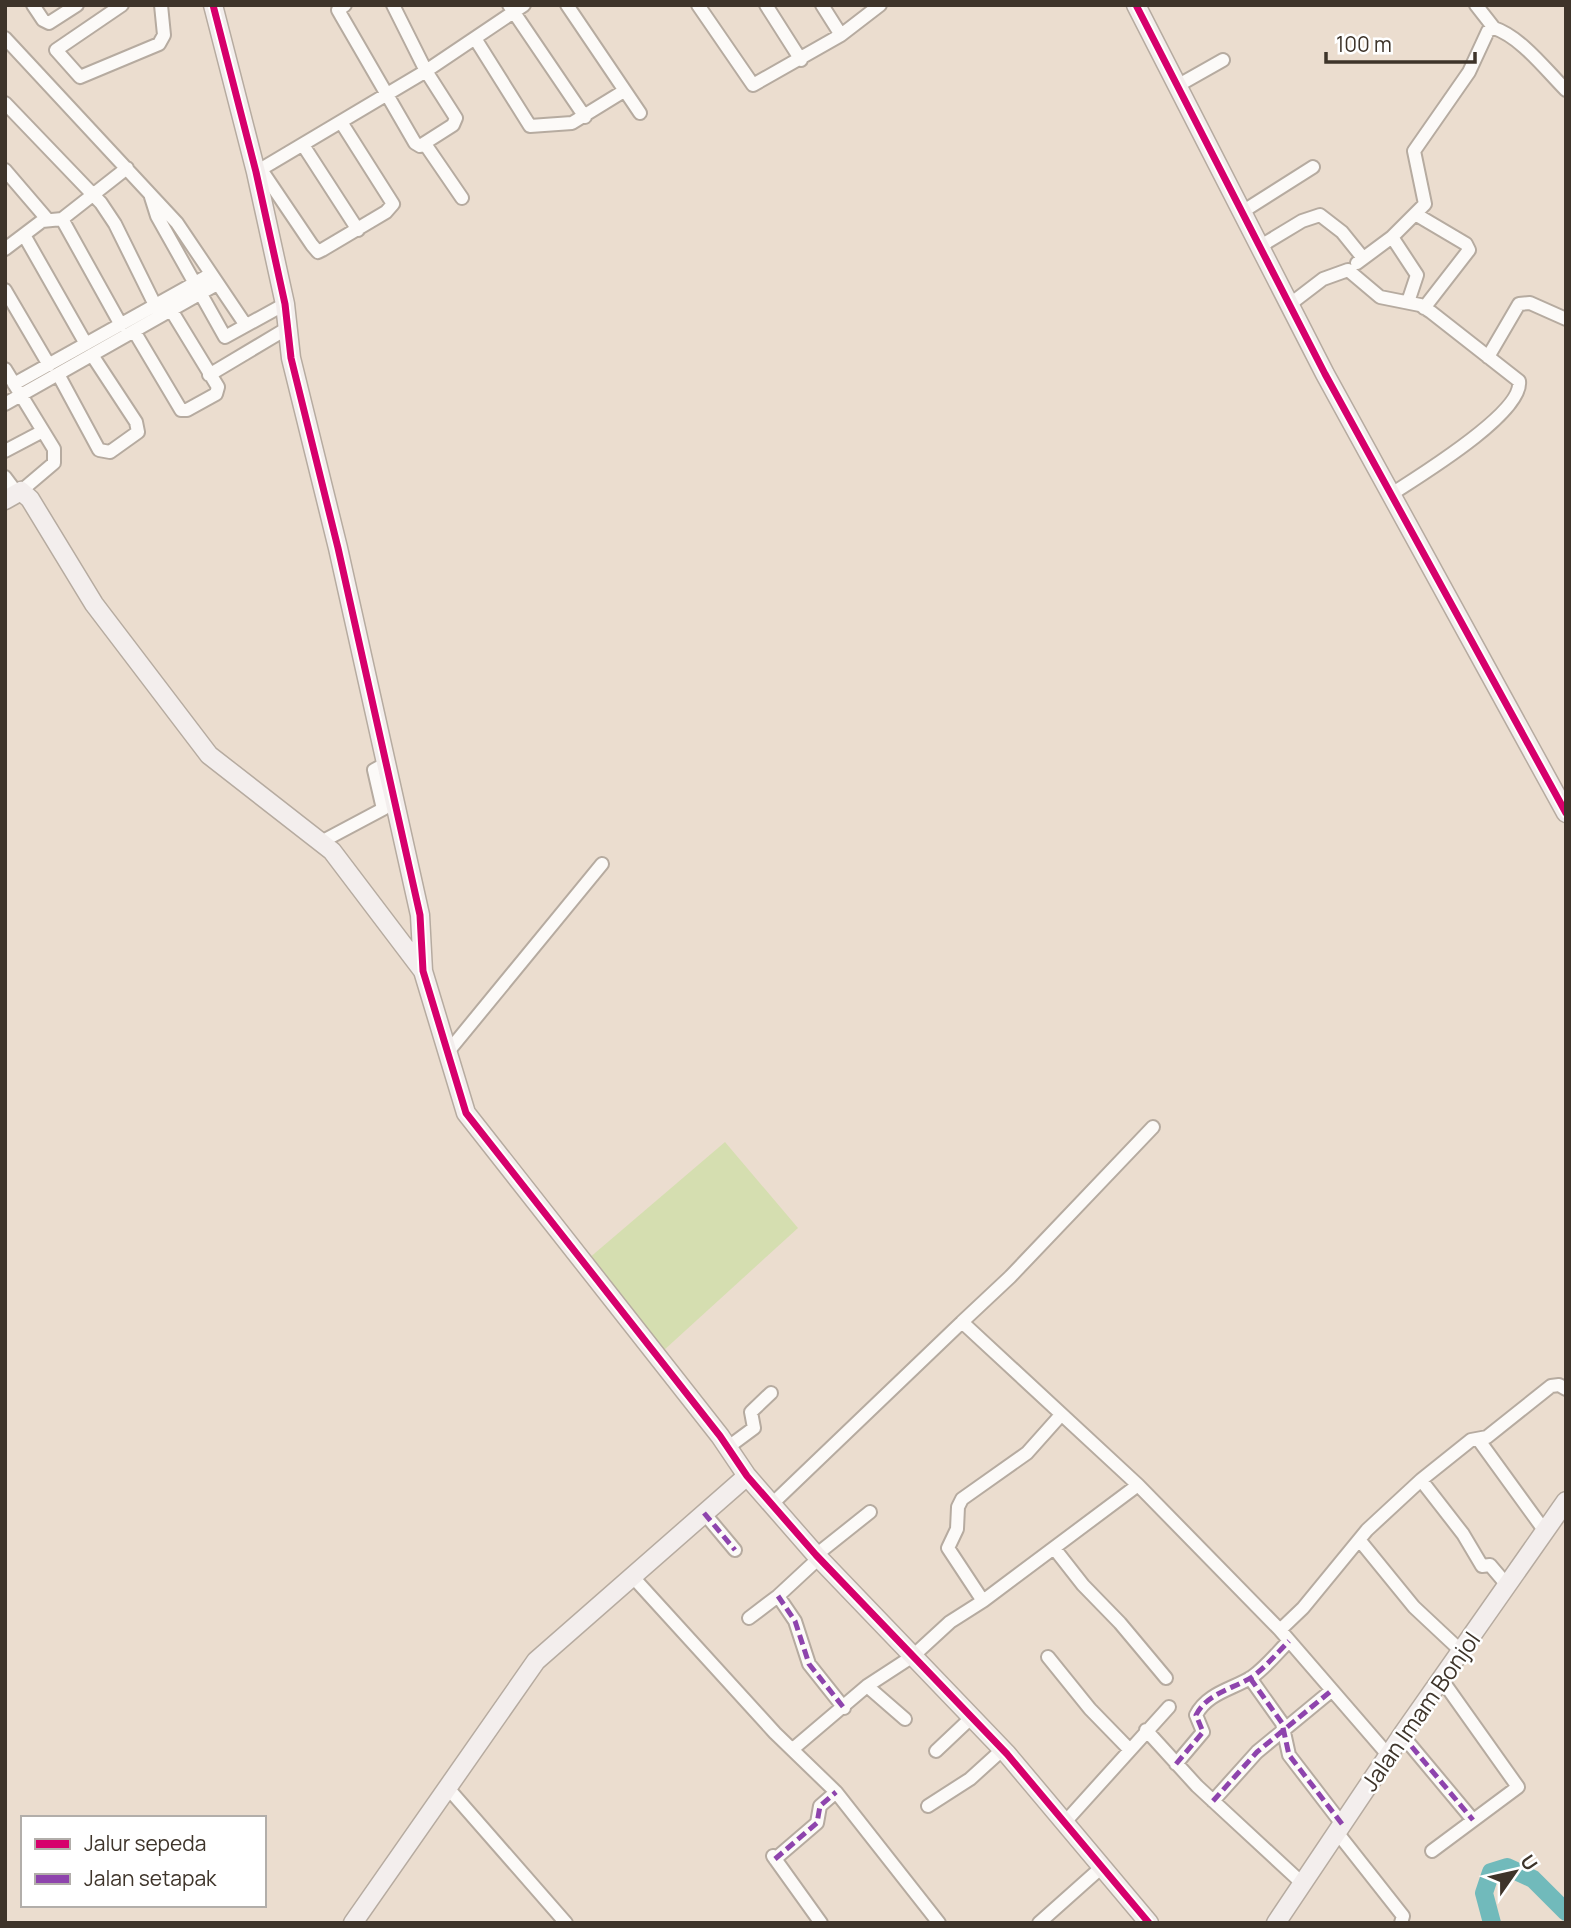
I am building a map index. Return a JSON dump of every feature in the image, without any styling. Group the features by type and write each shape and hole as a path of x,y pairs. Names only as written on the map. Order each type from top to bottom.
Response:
{"street":[{"path":"33,5 43,20 49,23 77,5"},
{"path":"122,5 56,50 80,77 159,44 164,35 161,5"},
{"path":"213,5 258,170 285,304 286,329 420,915 423,971 466,1113 744,1472 818,1557 972,1717 1066,1821 1149,1923"},
{"path":"345,5 339,12 386,96 415,144 419,146 456,122 426,71 393,5"},
{"path":"567,5 639,113"},
{"path":"766,5 801,60"},
{"path":"822,5 841,35"},
{"path":"700,6 751,85 801,60 841,35 880,5"},
{"path":"1136,5 1289,305 1390,495 1565,808"},
{"path":"1476,5 1494,29 1528,52 1566,90"},
{"path":"258,170 476,40 516,8 585,117"},
{"path":"1289,305 1323,279 1348,270 1417,215 1426,200 1414,158 1416,144 1469,72 1486,34 1494,29"},
{"path":"476,40 528,125 569,123 585,117 624,92"},
{"path":"8,45 177,223 245,324"},
{"path":"1177,86 1223,60"},
{"path":"5,103 93,194 115,224 155,305"},
{"path":"258,170 318,252 358,230 393,204 341,122"},
{"path":"425,144 462,198"},
{"path":"303,145 358,230"},
{"path":"1242,212 1313,167"},
{"path":"15,242 47,219 62,219 127,168"},
{"path":"5,170 47,219"},
{"path":"150,196 157,216 225,337 285,304"},
{"path":"1259,247 1302,220 1320,215 1342,232 1363,258"},
{"path":"1417,215 1466,244 1469,250 1466,258 1424,308"},
{"path":"62,219 121,325"},
{"path":"5,232 15,242 136,422 138,432 135,437 110,452 99,450 5,290"},
{"path":"1392,237 1417,275 1408,302"},
{"path":"1348,270 1380,297 1424,308 1517,379 1519,387 1498,417 1460,448 1390,495"},
{"path":"89,350 121,325 155,305 214,279"},
{"path":"5,404 17,390 89,350 134,331 171,310 197,288"},
{"path":"1488,357 1519,304 1530,303 1566,319"},
{"path":"134,331 181,410 187,410 216,394 218,387 171,310"},
{"path":"209,375 286,329"},
{"path":"5,369 54,449 54,463 14,495"},
{"path":"5,451 43,431"},
{"path":"5,477 14,495 34,503 94,604 209,755 321,842 343,863 423,971"},
{"path":"321,842 383,809 374,770 385,764"},
{"path":"447,1054 602,864"},
{"path":"772,1504 1010,1277 1153,1127"},
{"path":"961,1322 1138,1485 1280,1630 1389,1756"},
{"path":"1280,1630 1361,1542 1367,1530 1421,1480 1458,1449 1487,1437 1551,1386 1559,1385 1566,1389"},
{"path":"729,1450 754,1428 751,1412 771,1393"},
{"path":"983,1601 948,1548 957,1529 959,1504 964,1496 987,1484 1027,1453 1060,1416"},
{"path":"1478,1439 1544,1530"},
{"path":"353,1923 536,1661 704,1513 744,1472"},
{"path":"1421,1480 1463,1534 1482,1566 1490,1565 1507,1585"},
{"path":"794,1748 867,1686 914,1656 950,1622 983,1601 1138,1485"},
{"name":"Jalan Imam Bonjol","path":"1276,1923 1402,1735 1566,1501"},
{"path":"749,1618 778,1596 870,1511"},
{"path":"704,1513 735,1550"},
{"path":"1361,1542 1415,1607 1461,1651"},
{"path":"1054,1548 1083,1585 1120,1623 1166,1678"},
{"path":"632,1576 775,1733 794,1748 836,1792 939,1923"},
{"path":"778,1596 795,1621 809,1664 844,1708"},
{"path":"1176,1764 1203,1732 1196,1715 1201,1707 1227,1688 1250,1678 1289,1641"},
{"path":"1048,1657 1090,1709 1129,1749"},
{"path":"1250,1678 1284,1729 1289,1755 1335,1834 1403,1916 1401,1923"},
{"path":"1432,1851 1513,1793 1518,1784 1442,1680"},
{"path":"867,1686 905,1719"},
{"path":"1213,1801 1256,1752 1331,1691"},
{"path":"1066,1821 1169,1707"},
{"path":"936,1751 972,1717"},
{"path":"1146,1730 1213,1801 1303,1884"},
{"path":"1402,1735 1473,1820"},
{"path":"928,1807 970,1779 1002,1750"},
{"path":"447,1787 566,1923"},
{"path":"821,1923 774,1857 817,1823 820,1806 836,1792"},
{"path":"1039,1923 1103,1866"}],"green space":[{"path":"725,1142 798,1228 663,1351 588,1259"}],"waterway":[{"path":"1492,1923 1484,1893 1491,1872 1507,1867 1533,1879 1566,1912"}],"marked path":[{"path":"704,1513 735,1550"},
{"path":"778,1596 795,1621 809,1664 844,1708"},
{"path":"1176,1764 1203,1732 1196,1715 1207,1701 1252,1677 1289,1641"},
{"path":"1250,1678 1282,1723 1289,1755 1342,1824"},
{"path":"1213,1801 1257,1752 1331,1691"},
{"path":"1402,1735 1473,1820"},
{"path":"775,1859 817,1823 820,1806 836,1792"}],"cycle path":[{"path":"213,5 256,172 285,304 291,358 338,548 420,915 423,971 466,1113 720,1436 747,1476 816,1555 1007,1754 1149,1923"},
{"path":"1136,5 1325,374 1566,813"}]}
